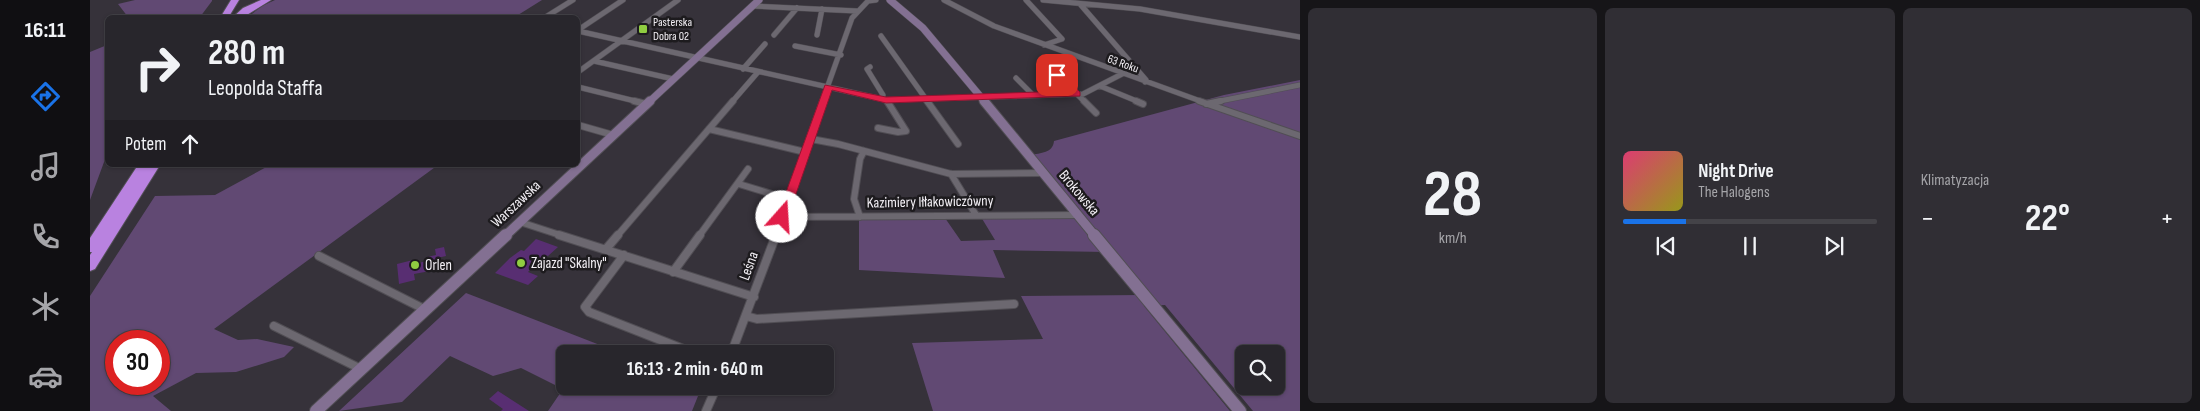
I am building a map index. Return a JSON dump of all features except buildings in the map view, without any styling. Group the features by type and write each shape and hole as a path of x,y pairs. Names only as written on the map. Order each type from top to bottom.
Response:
{"highway":[{"path":"226,15 235,0"},
{"path":"233,15 242,0"},
{"path":"240,15 251,7 267,0"},
{"path":"90,248 143,167"},
{"path":"90,266 153,167"}],"street":[{"path":"549,15 573,0"},
{"path":"580,30 623,0"},
{"path":"580,70 678,0"},
{"name":"Warszawska","path":"580,166 759,0"},
{"path":"753,6 857,11 868,2 876,0"},
{"name":"Brokowska","path":"890,0 923,28 1240,411"},
{"name":"63 Roku","path":"944,0 994,26 1122,74 1300,136"},
{"path":"1026,0 1062,39 1044,45"},
{"path":"1043,0 1140,10 1233,24 1300,37"},
{"path":"1080,4 1146,80 1145,82"},
{"path":"774,35 797,8"},
{"path":"816,35 822,9"},
{"name":"Leśna","path":"734,345 754,297 852,18 857,11"},
{"path":"580,31 695,59 884,99 1076,94 1088,92 1122,74"},
{"path":"881,36 928,99 958,144"},
{"path":"742,69 764,44"},
{"path":"795,46 840,55"},
{"path":"594,60 673,79"},
{"path":"870,67 867,69 884,99 906,131 898,132 878,128"},
{"path":"606,249 758,72"},
{"path":"1057,75 1096,113"},
{"path":"1016,78 1033,95"},
{"path":"1206,104 1300,85"},
{"path":"1100,86 1143,104"},
{"path":"580,88 646,104"},
{"path":"580,126 613,135"},
{"path":"709,129 805,152"},
{"path":"811,139 952,174 1042,173"},
{"path":"860,217 854,199 860,159 864,151"},
{"name":"Warszawska","path":"316,411 579,167"},
{"path":"673,272 739,184 748,169"},
{"path":"952,174 976,215"},
{"path":"739,184 788,199"},
{"name":"Kazimiery Iłłakowiczówny","path":"782,217 1078,215"},
{"path":"520,222 754,297"},
{"path":"624,255 585,307 589,312 673,345"},
{"path":"319,256 426,310"},
{"path":"746,316 757,319 1014,304"},
{"path":"274,326 361,369"},
{"path":"706,411 713,395"}],"shaded area":[{"path":"135,0 212,0 202,15 126,15 118,4"},
{"path":"275,0 542,0 518,15 251,15 262,6"},
{"path":"105,46 105,159 90,200 90,52"},
{"path":"1300,80 1300,411 1253,411 1240,395 1285,395 1285,345 1235,345 1235,389 1165,305 1144,306 1230,411 933,411 912,343 1043,339 1021,296 1142,295 1107,252 993,250 1005,278 859,270 859,219 945,218 961,241 995,240 981,217 1077,217 1030,155 1049,150 1054,141 1224,95"},
{"path":"266,167 435,167 214,329 238,340 257,339 294,347 284,357 236,372 196,373 170,387 170,330 105,330 105,395 155,395 153,396 171,411 90,411 90,296 155,196 215,195"},
{"path":"466,293 600,345 556,345 556,386 521,368 493,376 450,356 402,402 339,411"},
{"path":"559,395 698,395 692,411 548,411"}],"place":[{"name":"Pasterska Dobra 02","path":"643,29"},
{"name":"Zajazd \"Skalny\"","path":"521,263"},
{"name":"Orlen","path":"415,265"}],"route":[{"path":"782,217 828,87 886,100 1076,94 1057,75"}]}
